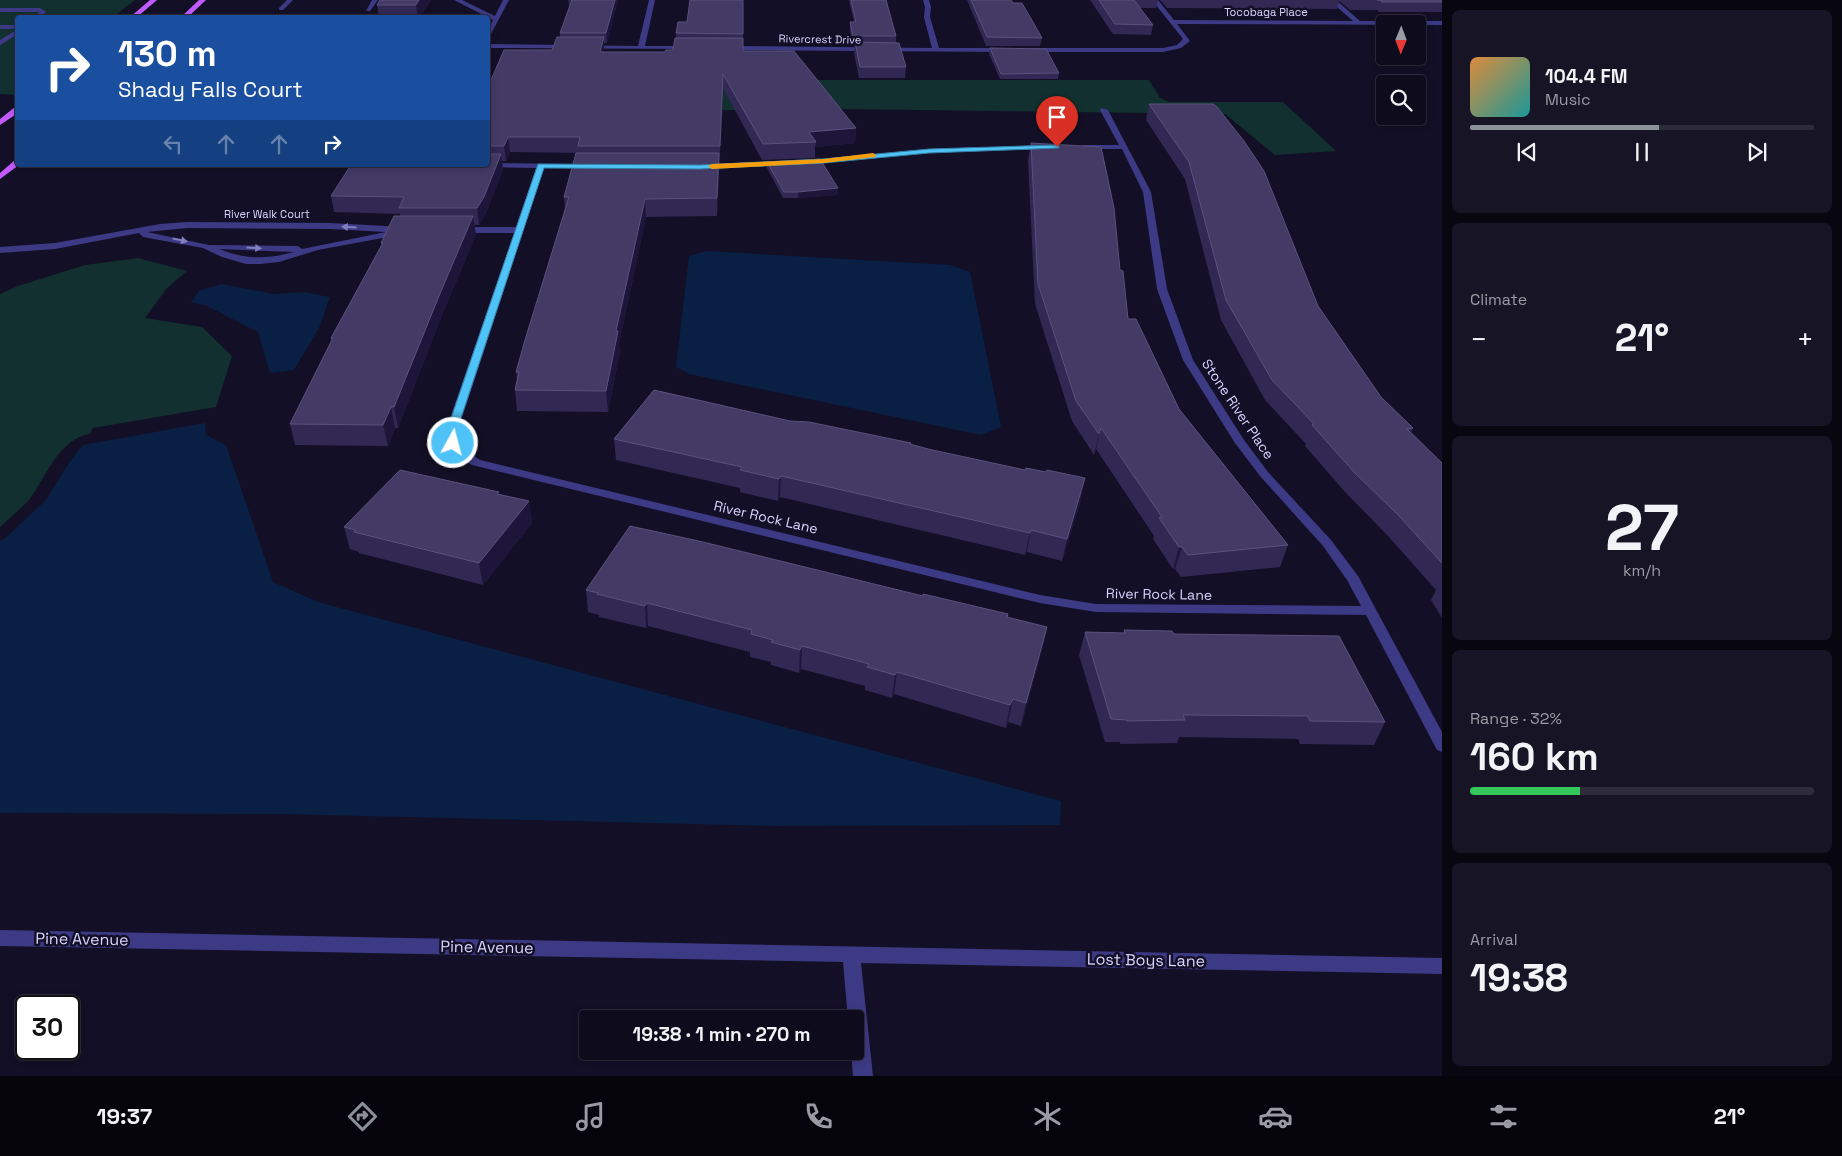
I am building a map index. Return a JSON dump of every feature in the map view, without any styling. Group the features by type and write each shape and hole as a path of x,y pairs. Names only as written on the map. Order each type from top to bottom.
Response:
{"main road":[{"path":"136,15 154,0"},
{"path":"186,15 203,0"},
{"path":"0,123 15,111"},
{"path":"0,177 15,164"}],"street":[{"path":"281,9 290,0"},
{"path":"368,10 375,0"},
{"path":"457,0 488,15"},
{"path":"490,30 506,0"},
{"path":"641,47 652,0"},
{"path":"926,0 928,8 927,17 936,50"},
{"path":"1023,50 1148,51 1173,49 1187,42 1155,0"},
{"path":"1332,0 1359,23"},
{"path":"0,10 40,10 44,12 40,15"},
{"path":"490,16 496,19"},
{"name":"Tocobaga Place","path":"1172,22 1442,24"},
{"path":"0,27 15,29"},
{"path":"0,43 15,31"},
{"path":"490,46 700,48"},
{"name":"Rivercrest Drive","path":"720,48 1013,50"},
{"name":"Stone River Place","path":"1104,110 1147,192 1162,289 1188,360 1239,441 1264,474 1327,543 1353,579 1442,746"},
{"path":"690,167 795,163 929,151 1059,147"},
{"path":"1077,147 1124,147"},
{"path":"490,165 600,166"},
{"name":"River Rock Lane","path":"541,166 453,427 453,443 459,453 476,463 1040,599 1096,608 1370,611"},
{"name":"River Walk Court","path":"0,250 55,246 160,226 297,226 407,230 316,248 279,259 246,261 225,255 205,246"},
{"path":"292,250 298,238 299,231 297,226"},
{"path":"451,230 519,230"},
{"name":"River Walk Court","path":"132,232 205,246 292,250 316,248"},
{"name":"Pine Avenue","path":"0,938 851,954"},
{"path":"851,954 863,1076"},
{"name":"Lost Boys Lane","path":"851,954 1442,966"}],"green space":[{"path":"0,0 135,0 116,15 15,15 15,95 0,94"},
{"path":"503,80 1149,80 1160,98 1169,102 1283,102 1336,151 1275,155 1225,114 839,109 490,113 490,109"},
{"path":"138,258 187,271 167,288 145,318 202,327 232,356 216,407 93,428 90,434 79,437 62,450 28,501 0,527 0,294 18,286 85,265"}],"water":[{"path":"706,251 950,265 970,272 1001,427 981,435 689,374 676,367 689,256"},
{"path":"221,284 273,294 303,292 330,297 320,326 294,370 270,373 258,332 207,306 191,302 199,291"},
{"path":"205,423 206,435 226,445 273,582 318,602 1061,801 1060,825 772,826 281,814 0,813 0,541 46,500 68,464 83,445"}],"building":[{"path":"380,0 419,0 416,5 377,5"},
{"path":"572,0 615,0 606,33 560,33"},
{"path":"690,0 743,0 743,34 676,33 678,22 687,22"},
{"path":"851,0 886,0 896,36 853,36 850,22 856,22"},
{"path":"971,0 1011,0 1013,3 1022,3 1042,38 987,37"},
{"path":"1099,0 1134,0 1153,25 1115,24"},
{"path":"1380,0 1442,0 1442,2 1382,2"},
{"path":"557,37 604,37 600,52 665,52 666,50 673,50 675,38 743,38 743,51 794,51 856,128 809,132 816,142 763,144 723,74 720,146 578,146 580,137 508,137 504,146 490,146 490,82 504,50 552,50"},
{"path":"855,42 899,43 906,67 860,67"},
{"path":"990,48 1046,49 1059,73 1001,74"},
{"path":"1149,104 1213,104 1244,141 1264,171 1318,306 1381,397 1413,428 1407,429 1442,463 1442,563 1398,515 1354,472 1312,425 1314,424 1272,380 1226,300 1189,162"},
{"path":"1031,143 1101,147 1114,208 1120,270 1123,271 1128,319 1136,319 1179,409 1288,545 1188,555 1182,547 1179,547 1159,518 1162,517 1101,428 1099,434 1076,401 1038,284"},
{"path":"576,153 719,153 717,198 645,199 616,331 618,331 606,391 515,390 519,372 516,372 569,197 564,197"},
{"path":"490,154 501,154 484,197 477,208 399,208 404,197 331,196 350,167 490,167"},
{"path":"820,159 838,188 784,192 767,162"},
{"path":"394,216 473,216 394,407 391,407 383,425 290,424 333,338 331,338 383,243 381,243"},
{"path":"654,390 790,421 809,422 911,443 928,449 1025,470 1026,468 1046,472 1047,470 1085,478 1067,539 1031,530 1030,533 781,476 779,479 740,470 742,467 614,439"},
{"path":"400,470 499,492 497,494 529,501 479,563 354,532 355,530 344,527"},
{"path":"630,526 923,596 923,594 1008,614 1007,617 1047,627 1026,703 1013,699 1010,705 897,672 895,675 867,667 869,664 802,646 800,650 771,642 773,640 751,634 752,630 647,603 645,606 586,590"},
{"path":"1124,630 1172,631 1174,634 1339,636 1385,722 1310,721 1308,716 1183,715 1185,720 1127,721 1111,719 1085,632 1125,633"}],"slow traffic":[{"path":"712,166 783,164 873,155"}],"route":[{"path":"453,443 453,427 541,166 700,167 783,164 929,151 1057,147"}]}
